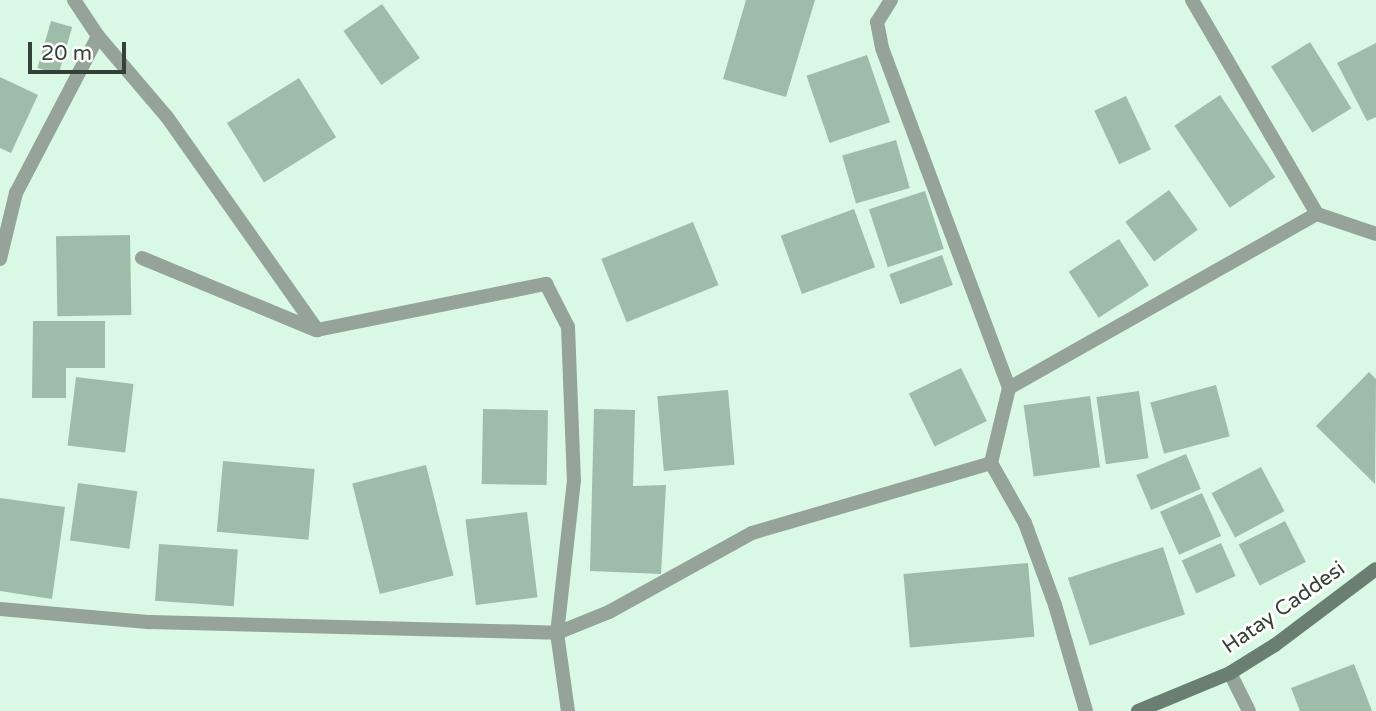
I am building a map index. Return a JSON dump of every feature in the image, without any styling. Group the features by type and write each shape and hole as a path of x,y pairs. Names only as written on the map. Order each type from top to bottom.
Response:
{"street":[{"path":"74,0 98,36 167,117 317,330"},
{"path":"891,0 877,22 882,48 1009,388 991,463 1025,523 1086,711"},
{"path":"1192,0 1318,214 1376,234"},
{"path":"0,259 16,193 98,36"},
{"path":"1009,388 1318,214"},
{"path":"142,258 317,330 546,284 568,327 574,480 557,634 568,711"},
{"path":"0,609 150,622 557,634 609,612 752,533 991,463"},
{"name":"Hatay Caddesi","path":"1138,711 1230,673 1275,645 1376,569"},
{"path":"1230,673 1250,711"}],"building":[{"path":"746,0 815,0 786,97 723,79"},
{"path":"382,4 420,58 381,85 343,31"},
{"path":"51,21 72,27 59,74 37,68"},
{"path":"1310,42 1351,108 1312,133 1271,66"},
{"path":"1376,43 1376,117 1367,121 1337,63"},
{"path":"867,55 890,122 830,143 806,76"},
{"path":"0,77 38,95 11,153 0,148"},
{"path":"299,78 336,137 264,182 227,123"},
{"path":"1220,95 1275,177 1230,208 1174,126"},
{"path":"1126,96 1151,149 1119,164 1094,111"},
{"path":"896,140 910,188 856,203 842,155"},
{"path":"1169,190 1198,230 1154,261 1125,222"},
{"path":"925,191 944,249 888,267 869,209"},
{"path":"854,209 875,267 802,294 781,236"},
{"path":"693,222 718,285 627,322 601,259"},
{"path":"130,235 131,315 57,316 56,236"},
{"path":"1119,239 1149,285 1099,318 1069,272"},
{"path":"942,255 953,285 900,304 889,274"},
{"path":"33,321 105,321 105,368 66,368 66,398 32,398"},
{"path":"961,368 987,421 935,446 909,393"},
{"path":"1369,372 1376,379 1375,484 1316,426"},
{"path":"76,377 134,384 125,453 68,445"},
{"path":"1216,385 1230,436 1164,454 1150,403"},
{"path":"728,390 735,465 664,471 657,396"},
{"path":"1139,391 1148,458 1106,464 1096,397"},
{"path":"1090,396 1100,467 1034,477 1024,405"},
{"path":"483,409 548,410 547,485 482,484"},
{"path":"594,409 635,410 633,486 666,485 661,574 590,571"},
{"path":"1186,454 1201,489 1151,510 1136,475"},
{"path":"223,461 315,469 308,540 217,532"},
{"path":"426,465 454,576 380,594 352,483"},
{"path":"1261,467 1284,511 1235,537 1212,493"},
{"path":"78,483 137,491 129,549 70,540"},
{"path":"1202,493 1221,536 1179,555 1160,512"},
{"path":"0,498 65,507 52,599 0,591"},
{"path":"527,512 537,597 476,605 465,520"},
{"path":"1285,521 1306,562 1260,586 1239,545"},
{"path":"1221,543 1236,576 1196,593 1182,560"},
{"path":"159,544 238,550 234,606 155,601"},
{"path":"1163,547 1185,615 1090,645 1068,578"},
{"path":"1028,563 1034,637 910,648 903,574"},
{"path":"1354,664 1372,711 1300,711 1291,688"}]}
